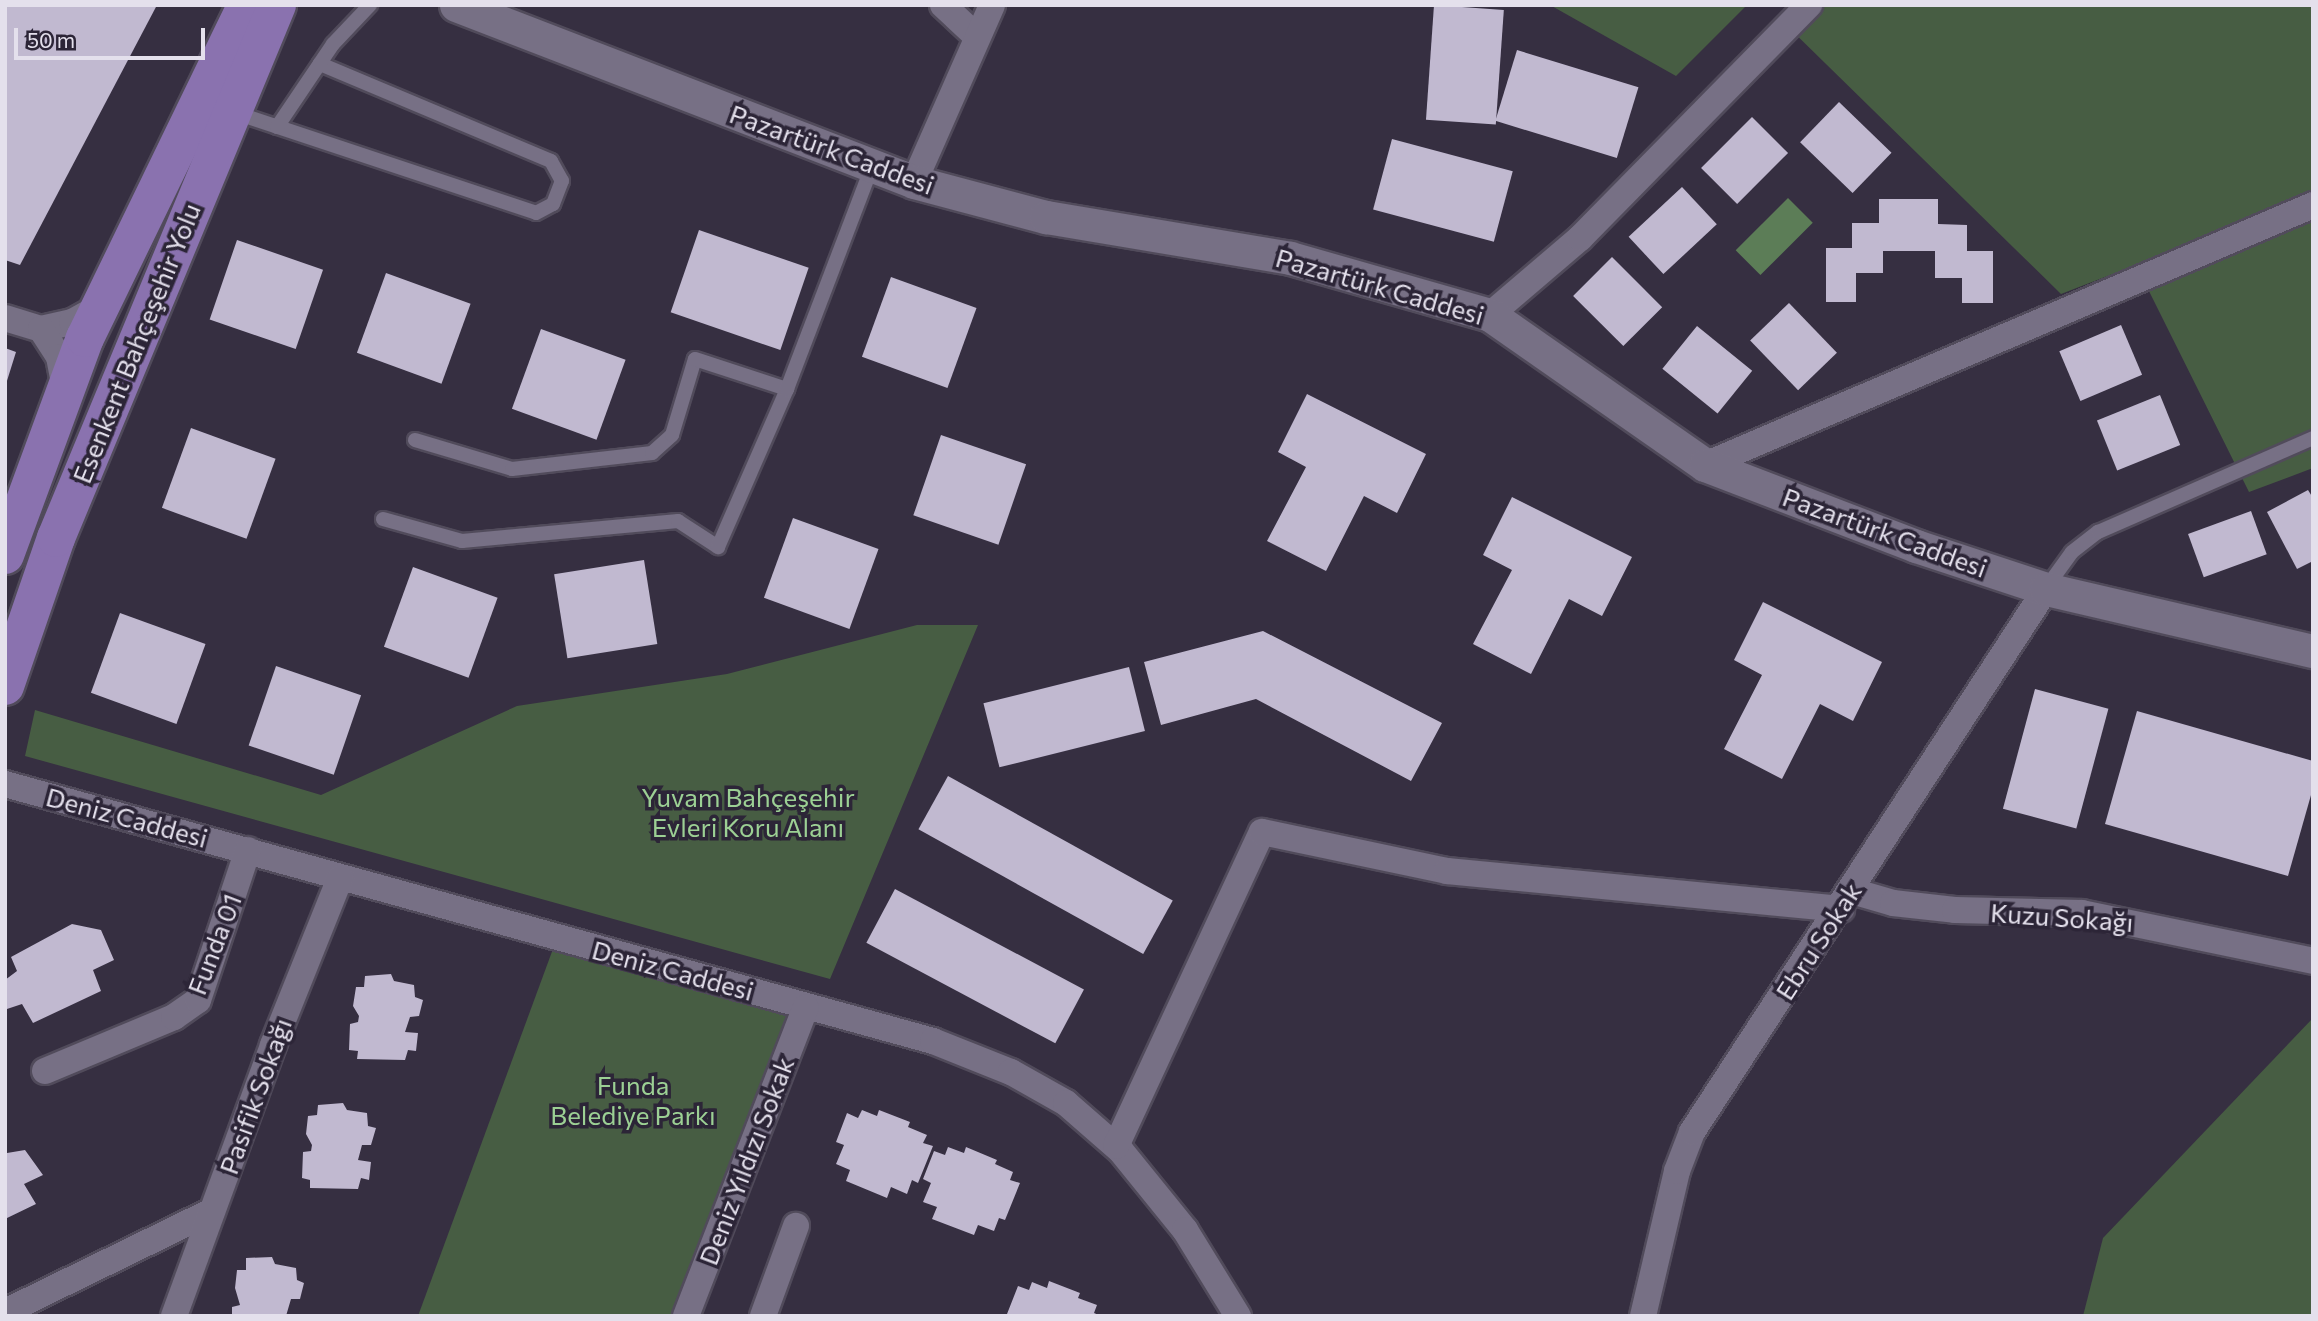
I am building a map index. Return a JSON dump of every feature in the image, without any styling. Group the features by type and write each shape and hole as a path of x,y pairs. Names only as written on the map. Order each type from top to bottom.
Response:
{"main road":[{"name":"Esenkent Bahçeşehir Yolu","path":"5,555 66,390 101,306 247,5"},
{"name":"Esenkent Bahçeşehir Yolu","path":"5,686 56,538 277,5"}],"street":[{"name":"Pazartürk Caddesi","path":"456,5 914,182 1046,217 1290,258 1490,315 1705,465 1916,546 2046,589 2313,651"},
{"path":"943,5 975,34"},
{"path":"914,182 975,34 992,5"},
{"path":"1490,315 1580,238 1809,5"},
{"path":"1705,465 2313,205"},
{"path":"5,318 41,329 72,322 101,306"},
{"path":"41,329 59,357 66,390"},
{"name":"Ebru Sokak","path":"1643,1316 1677,1171 1692,1132 1846,900 2046,589"},
{"name":"Deniz Caddesi","path":"5,784 933,1041 1011,1072 1066,1102 1116,1146 1185,1230 1238,1316"},
{"name":"Kuzu Sokağı","path":"1116,1146 1262,832 1447,871 1893,903 1955,910 2116,918 2313,961"},
{"name":"Funda 01","path":"45,1071 174,1017 198,1000 248,850"},
{"name":"Pasifik Sokağı","path":"174,1316 340,878"},
{"name":"Deniz Yıldızı Sokak","path":"686,1316 806,1007"},
{"path":"5,1312 212,1211"},
{"path":"763,1316 796,1226"}],"lane":[{"path":"277,127 348,26 370,5"},
{"path":"232,112 536,213 553,204 562,181 551,161 320,64"},
{"path":"383,519 462,541 678,521 718,547 787,389 872,166"},
{"path":"415,440 512,469 640,454 662,449 673,435 695,359 787,389"},
{"path":"2046,589 2072,552 2098,532 2313,438"}],"green space":[{"path":"1550,5 1747,5 1676,76"},
{"path":"1792,5 2313,5 2313,468 2249,492 2136,265 2061,294 1780,19"},
{"name":"Yuvam Bahçeşehir Evleri Koru Alanı","path":"917,625 978,625 830,979 25,756 35,710 321,795 517,706 727,674"},
{"name":"Funda Belediye Parkı","path":"557,938 806,1007 686,1316 418,1316"},
{"path":"2313,1018 2313,1316 2083,1316 2103,1238"}],"shaded area":[{"path":"1788,198 1813,223 1760,275 1736,250"}],"building":[{"path":"5,5 157,5 20,265 5,260"},
{"path":"1434,5 1504,10 1496,125 1426,120"},
{"path":"1517,50 1638,87 1617,158 1495,121"},
{"path":"1839,102 1892,153 1853,193 1800,142"},
{"path":"1752,117 1788,153 1737,204 1701,168"},
{"path":"1392,139 1513,171 1494,242 1373,210"},
{"path":"1682,187 1717,224 1663,274 1629,237"},
{"path":"1879,199 1938,199 1938,224 1967,225 1967,251 1993,251 1993,303 1962,303 1962,278 1935,278 1935,251 1883,251 1883,273 1856,273 1856,302 1826,302 1826,248 1852,248 1852,223 1879,223"},
{"path":"699,230 809,268 780,350 671,312"},
{"path":"237,240 323,270 296,349 210,319"},
{"path":"1612,257 1662,307 1623,346 1573,296"},
{"path":"386,273 471,304 442,384 357,353"},
{"path":"891,277 977,308 947,388 862,357"},
{"path":"1789,303 1837,353 1798,390 1750,341"},
{"path":"2121,325 2142,375 2080,401 2059,351"},
{"path":"1697,326 1752,371 1718,413 1662,369"},
{"path":"541,329 626,360 597,440 512,409"},
{"path":"5,348 16,352 6,384 5,384"},
{"path":"1307,394 1426,454 1397,513 1364,496 1326,571 1267,541 1306,467 1278,452"},
{"path":"2160,395 2180,445 2117,471 2097,420"},
{"path":"191,428 276,459 247,539 162,508"},
{"path":"941,435 1026,464 998,545 913,515"},
{"path":"2308,490 2313,498 2313,561 2297,569 2267,512"},
{"path":"1512,497 1632,557 1602,616 1569,599 1531,674 1473,644 1512,570 1483,555"},
{"path":"2251,511 2267,554 2204,577 2188,534"},
{"path":"793,518 879,549 849,629 764,598"},
{"path":"644,560 657,644 567,658 554,574"},
{"path":"413,567 498,598 469,678 384,647"},
{"path":"1763,602 1882,662 1853,721 1820,704 1782,779 1724,749 1762,675 1734,660"},
{"path":"120,613 206,644 176,724 91,693"},
{"path":"1263,631 1442,723 1411,781 1256,699 1161,725 1144,662"},
{"path":"276,666 361,695 334,775 249,745"},
{"path":"1129,667 1145,731 999,767 983,703"},
{"path":"2035,689 2108,709 2076,828 2003,809"},
{"path":"2137,711 2313,761 2313,788 2288,876 2105,824"},
{"path":"948,776 1173,901 1143,954 918,829"},
{"path":"895,889 1084,989 1055,1043 866,943"},
{"path":"72,924 101,930 114,960 93,970 101,991 33,1023 22,1004 7,1009 5,980 17,971 11,957"},
{"path":"391,974 394,981 414,985 415,997 423,1000 419,1016 410,1017 405,1032 418,1033 416,1051 408,1050 405,1060 357,1059 358,1051 349,1050 350,1024 358,1022 359,1016 353,1006 356,987 364,987 365,976"},
{"path":"343,1103 347,1110 367,1113 368,1126 376,1128 371,1145 362,1145 358,1160 371,1162 369,1180 361,1178 358,1189 310,1188 310,1180 302,1178 303,1152 311,1151 312,1145 306,1134 308,1116 317,1115 318,1105"},
{"path":"862,1110 877,1116 879,1110 910,1122 908,1127 927,1135 923,1143 933,1146 918,1183 912,1180 907,1194 891,1187 887,1198 846,1181 850,1170 836,1164 844,1145 836,1142 847,1113 858,1118"},
{"path":"948,1147 964,1153 966,1147 997,1160 995,1164 1013,1172 1010,1180 1020,1183 1005,1220 999,1218 994,1231 978,1225 974,1235 932,1219 937,1207 923,1202 931,1183 923,1179 934,1151 945,1155"},
{"path":"5,1149 7,1153 25,1150 43,1175 24,1184 36,1204 5,1219"},
{"path":"272,1257 275,1264 296,1268 297,1280 304,1283 300,1299 291,1299 286,1316 232,1316 232,1307 240,1305 235,1288 237,1270 246,1270 246,1258"},
{"path":"1049,1281 1080,1293 1078,1298 1097,1305 1094,1313 1101,1316 1007,1314 1018,1286 1029,1290 1032,1282 1047,1288"}]}
